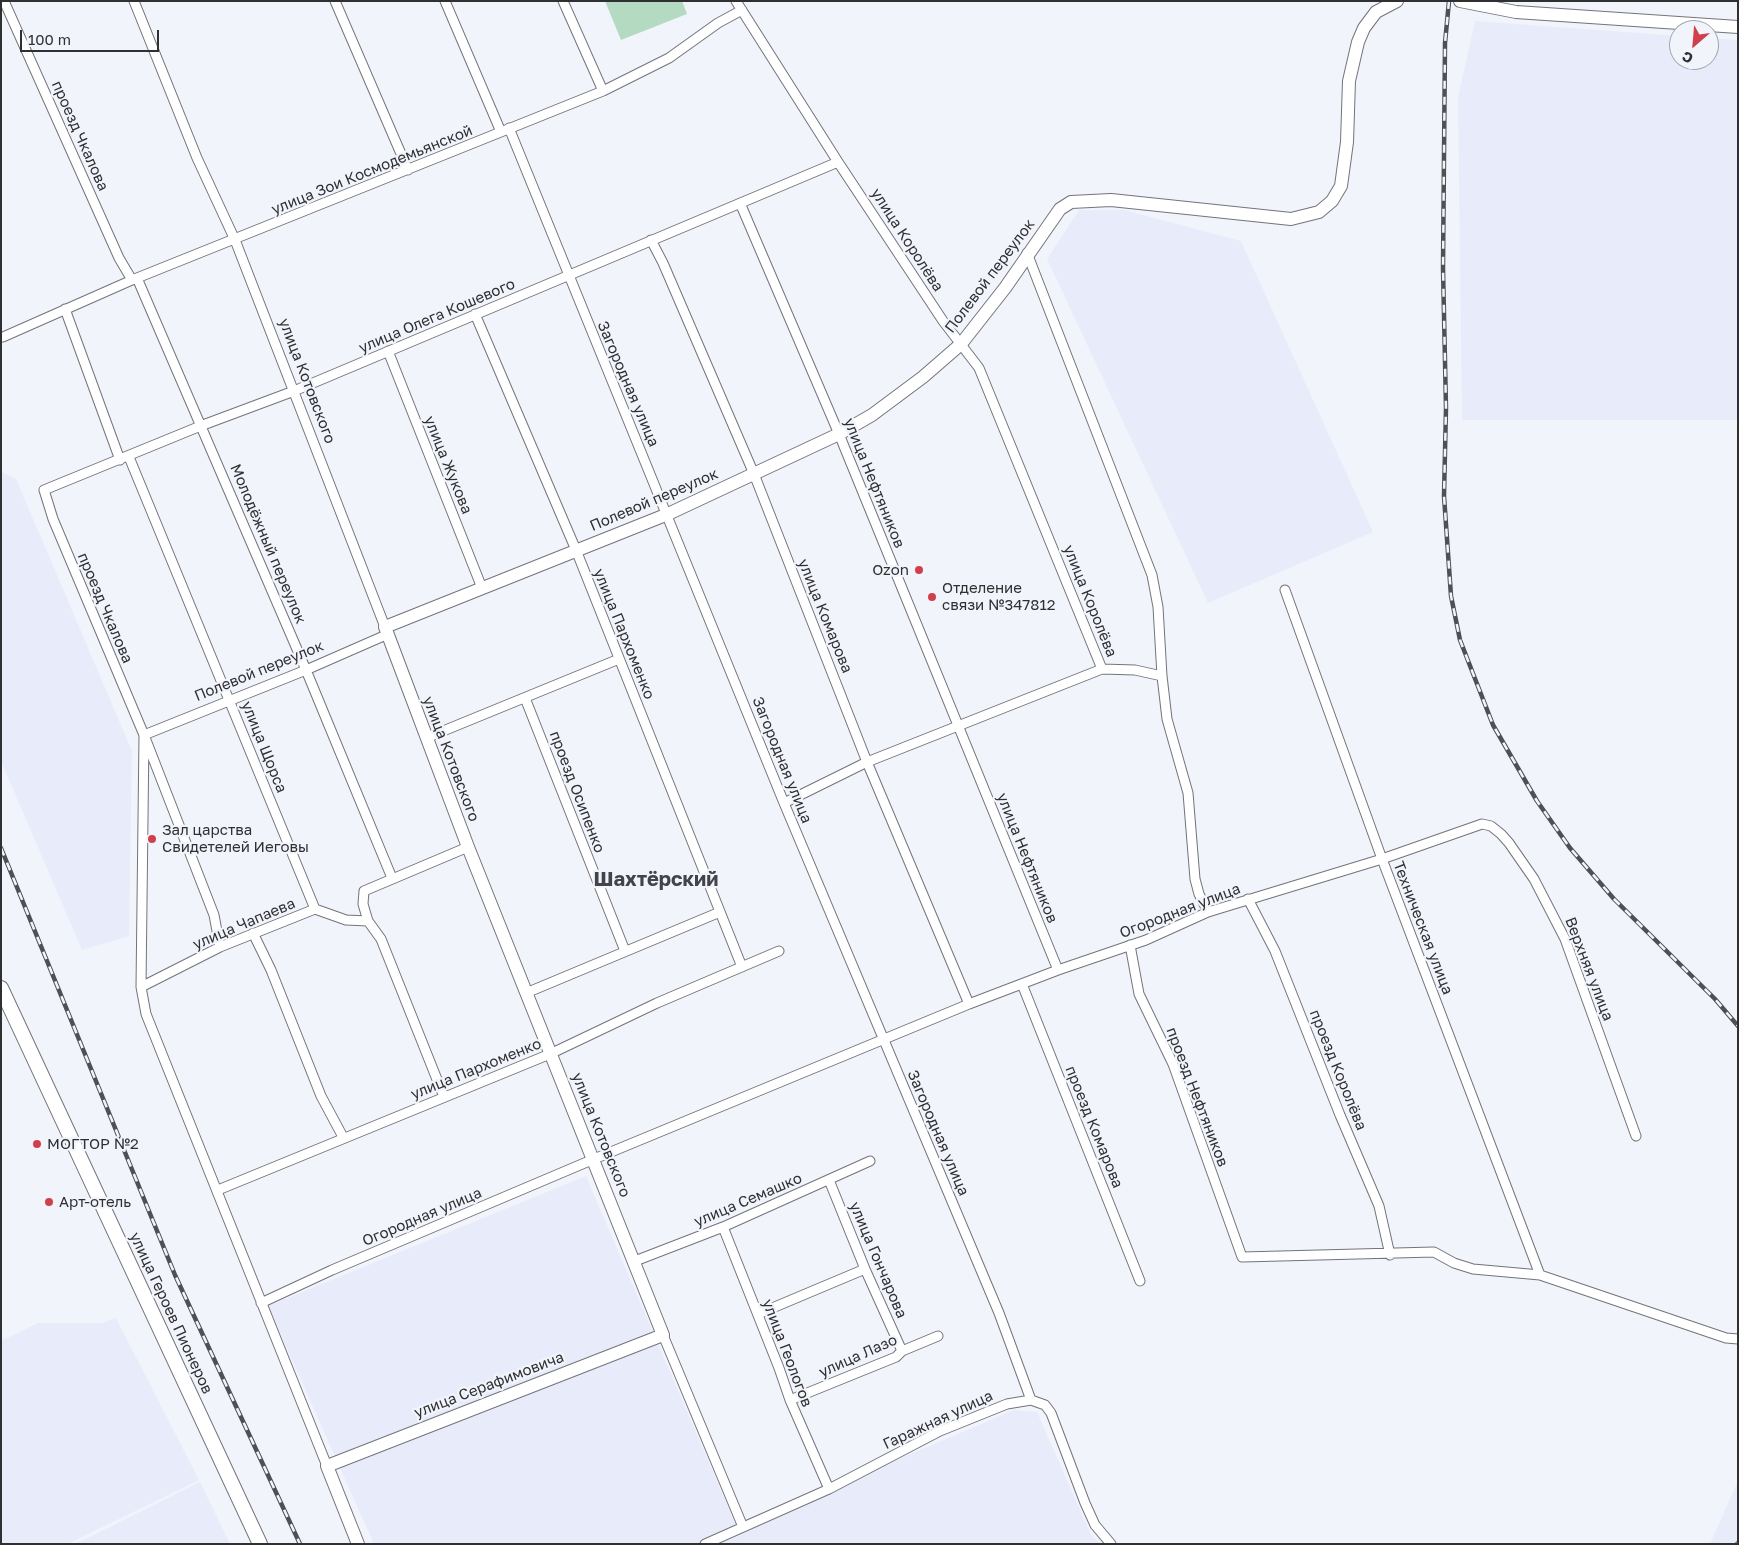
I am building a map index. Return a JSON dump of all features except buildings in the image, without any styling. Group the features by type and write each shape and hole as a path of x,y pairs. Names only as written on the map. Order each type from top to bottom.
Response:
{"main road":[{"name":"улица Героев Пионеров","path":"1,988 260,1544"}],"street":[{"name":"проезд Чкалова","path":"4,1 119,258 135,279"},
{"name":"улица Котовского","path":"134,1 197,158 235,240 468,847 663,1334 743,1527"},
{"path":"335,1 408,170"},
{"name":"Загородная улица","path":"445,1 505,130 668,514 784,803 999,1313 1032,1400"},
{"path":"563,1 603,91"},
{"name":"улица Королёва","path":"736,1 838,162 943,321 984,378 1102,669"},
{"name":"Полевой переулок","path":"144,735 306,670 385,631 482,588 668,514 839,434 899,395 960,344 1005,288 1060,209 1071,202 1111,200 1291,219 1319,212 1332,201 1340,186 1347,142 1349,81 1358,42 1364,28 1376,12 1397,1"},
{"path":"1460,1 1516,12 1738,27"},
{"name":"улица Зои Космодемьянской","path":"3,337 135,279 603,91 669,58 718,23 742,10"},
{"name":"улица Олега Кошевого","path":"44,490 130,457 203,425 294,391 838,162"},
{"name":"улица Нефтяников","path":"740,203 839,434 957,727 977,770 1058,970"},
{"name":"улица Комарова","path":"651,240 663,263 754,474 867,762 969,1004"},
{"path":"1028,254 1152,575 1158,607 1162,676 1167,719 1188,793 1195,879 1199,894 1208,912"},
{"name":"Молодёжный переулок","path":"135,279 203,425 392,878"},
{"path":"64,309 120,460"},
{"name":"улица Пархоменко","path":"475,314 576,550 742,967"},
{"name":"улица Жукова","path":"388,351 482,588"},
{"name":"улица Щорса","path":"130,457 315,909"},
{"name":"проезд Чкалова","path":"44,490 53,518 144,735 214,915 220,946"},
{"name":"Техническая улица","path":"1286,590 1382,859 1540,1275"},
{"path":"426,738 619,659"},
{"path":"784,803 867,762 1102,669 1135,670 1162,676"},
{"name":"проезд Осипенко","path":"525,698 625,951"},
{"name":"проезд Чкалова","path":"141,987 144,735"},
{"name":"Огородная улица","path":"261,1303 594,1158 884,1041 969,1004 1058,970 1130,946 1208,912 1382,859 1471,827 1482,824 1491,826"},
{"name":"Верхняя улица","path":"1491,826 1509,843 1534,879 1565,939 1636,1136"},
{"path":"444,1096 380,939 368,922 363,904 364,891 468,847"},
{"name":"проезд Королёва","path":"1248,899 1276,951 1340,1115 1379,1206 1390,1255"},
{"name":"улица Чапаева","path":"141,987 220,946 315,909 346,920 368,922"},
{"path":"526,992 720,912"},
{"path":"253,933 271,970 321,1096 343,1137"},
{"name":"проезд Нефтяников","path":"1130,946 1139,994 1173,1064 1242,1257 1390,1255"},
{"name":"улица Пархоменко","path":"218,1190 343,1137 550,1054 658,1003 779,951"},
{"name":"проезд Комарова","path":"1022,984 1140,1282"},
{"path":"141,987 146,1014 158,1047 218,1190 261,1303 358,1544"},
{"name":"улица Семашко","path":"635,1261 723,1227 870,1160"},
{"name":"улица Гончарова","path":"829,1180 902,1351"},
{"name":"улица Геологов","path":"723,1227 790,1400 829,1489"},
{"path":"1390,1255 1434,1252 1454,1263 1472,1269 1540,1275 1726,1338 1738,1339"},
{"path":"758,1314 865,1268"},
{"name":"улица Серафимовича","path":"327,1466 663,1334"},
{"name":"улица Лазо","path":"790,1400 896,1357 902,1351 938,1336"},
{"path":"1032,1400 1045,1406 1051,1412 1085,1503 1095,1525 1111,1544"},
{"name":"Гаражная улица","path":"705,1544 829,1489 940,1431 1007,1404 1032,1400"}],"shaded area":[{"path":"1475,21 1669,35 1669,70 1719,70 1719,39 1738,40 1738,420 1462,420 1458,98"},
{"path":"1079,210 1124,210 1241,241 1373,532 1208,603 1047,259"},
{"path":"1,472 16,479 132,751 129,936 82,950 1,761"},
{"path":"586,1176 735,1523 829,1489 1014,1410 1037,1412 1091,1535 1100,1544 374,1544 268,1306"},
{"path":"116,1318 199,1480 68,1544 1,1544 1,1341 38,1323 102,1323"},
{"path":"1738,1481 1738,1544 1710,1544"},
{"path":"200,1482 230,1544 75,1544"}],"green space":[{"path":"605,1 682,1 687,14 621,40"}],"railway":[{"path":"1449,1 1445,43 1443,268 1446,408 1444,496 1451,596 1460,640 1493,725 1537,801 1570,848 1614,899 1715,999 1738,1026"},
{"path":"1,848 175,1275 300,1544"}],"place":[{"name":"Ozon","path":"919,570"},
{"name":"Отделение связи №347812","path":"932,597"},
{"name":"Зал царства Свидетелей Иеговы","path":"152,839"},
{"name":"МОГТОР №2","path":"37,1144"},
{"name":"Арт-отель","path":"49,1202"}],"district":[{"name":"Шахтёрский","path":"656,880"}]}
